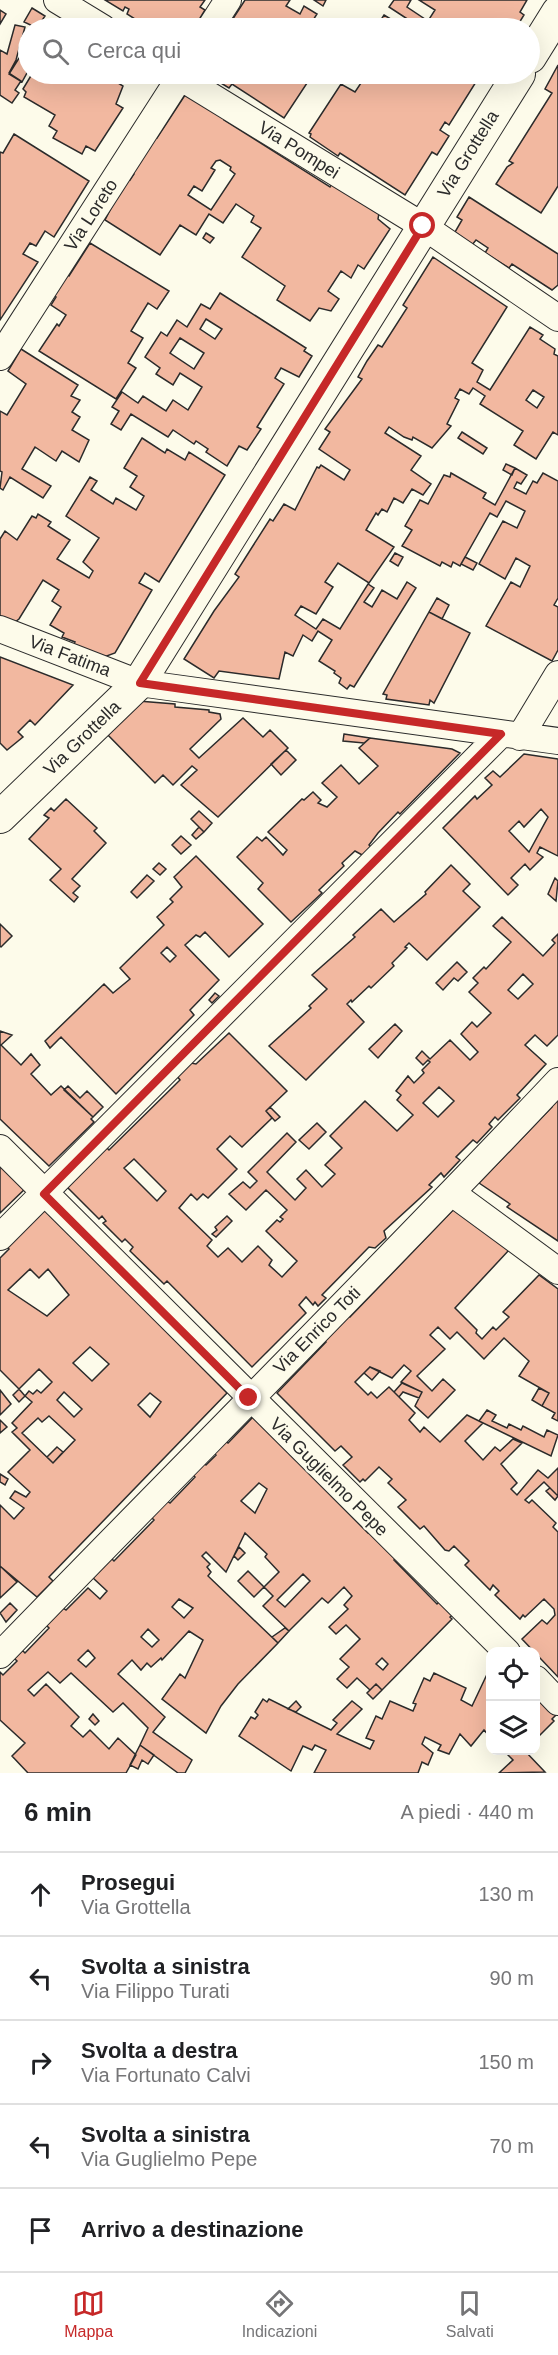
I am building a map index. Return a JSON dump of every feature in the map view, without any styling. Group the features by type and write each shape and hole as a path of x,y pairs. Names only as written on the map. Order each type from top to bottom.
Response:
{"street":[{"path":"57,0 87,18"},
{"path":"216,18 228,0"},
{"path":"540,41 558,12"},
{"name":"Via Loreto","path":"0,357 173,84"},
{"name":"Via Pompei","path":"195,84 423,226 558,318"},
{"name":"Via Grottella","path":"0,817 140,683 513,84"},
{"name":"Via Fatima","path":"0,629 140,683 558,741"},
{"path":"0,1237 510,735 558,674"},
{"name":"Via Enrico Toti","path":"0,1655 452,1193 558,1081"},
{"name":"Via Guglielmo Pepe","path":"0,1148 502,1647"},
{"path":"452,1193 558,1271"},
{"path":"540,1683 558,1701"}],"building":[{"path":"105,0 205,0 200,7 205,10 200,18 133,18 127,14 129,9 125,7 123,11"},
{"path":"245,0 290,0 286,6 300,14 304,6 317,14 314,18 233,18"},
{"path":"314,0 326,0 323,6"},
{"path":"394,0 411,0 407,7 424,18 406,18 389,7"},
{"path":"419,0 527,0 520,12 524,15 522,18 430,18 435,10"},
{"path":"32,8 45,16 44,18 26,18"},
{"path":"0,10 6,14 0,24"},
{"path":"15,25 18,26 18,53 9,73 18,79 19,84 15,90 19,93 12,103 0,95 0,50 7,54"},
{"path":"18,60 18,80 9,74"},
{"path":"558,65 558,186 541,213 496,184 507,167 513,163 509,161 552,93 545,89"},
{"path":"26,84 120,84 123,86 116,104 123,108 95,151 86,146 82,154 53,138 57,131 49,126 55,115 24,97 26,92 23,89"},
{"path":"232,84 306,84 284,118"},
{"path":"341,84 355,92 360,84 475,84 449,125 445,122 440,130 449,136 437,155 432,152 405,195 340,153 338,156 310,137 309,133"},
{"path":"187,92 226,116 224,120 330,187 332,183 379,213 378,219 390,229 364,269 358,265 351,278 341,271 328,291 339,299 331,311 319,308 310,321 277,300 285,286 242,257 261,228 251,222 254,216 236,204 223,223 209,214 196,235 180,225 160,255 105,220 127,177 130,180 134,174 131,172 154,136 157,138","holes":["220,160 231,167 230,170 235,174 211,210 188,195 194,186 202,191 215,170 211,168 216,161"]},
{"path":"14,134 89,181 54,237 45,231 36,246 30,243 23,254 38,262 0,320 0,152 3,153"},
{"path":"469,197 558,254 558,285 552,290 512,264 509,268 485,253 488,248 476,240 472,245 455,232 462,220 457,217"},
{"path":"206,233 214,238 210,243 203,238"},
{"path":"90,243 169,291 157,309 148,303 131,331 143,338 128,363 136,368 116,399 39,351 57,324 59,326 66,315 51,305 56,297 52,295 66,274 69,276"},
{"path":"433,257 507,307 472,363 483,370 477,382 490,390 530,327 543,335 540,339 555,349 554,354 558,356 558,435 553,432 536,459 514,445 523,431 480,404 485,396 473,388 469,394 460,389 455,398 459,400 447,424 451,426 432,448 413,437 412,440 404,437 389,427 385,433 421,456 411,470 431,484 423,495 412,489 403,503 394,498 387,512 382,509 378,515 376,513 366,530 394,547 369,583 338,563 325,582 333,587 316,614 301,606 295,615 316,629 323,619 340,629 368,584 374,588 364,602 372,607 382,590 397,599 407,582 416,588 354,687 350,685 347,689 339,683 341,678 334,673 335,671 319,661 332,640 318,631 312,641 303,635 293,656 285,652 279,679 219,671 214,678 184,659 214,611 239,577 235,574 270,519 273,521 284,504 295,510 317,467 321,465 344,480 350,470 319,449 330,432 325,429 362,379 358,377 367,361 378,345 382,347 407,308 403,305","holes":["533,390 544,397 537,408 526,400"]},
{"path":"220,293 306,348 304,351 312,356 299,377 281,368 275,378 284,384 257,427 261,429 247,450 239,446 227,466 206,452 208,449 196,441 194,444 173,430 168,437 131,414 121,430 111,424 119,411 112,407 122,392 138,403 143,396 166,411 173,400 188,410 202,387 180,373 173,385 156,374 160,368 145,357 161,332 167,336 177,320 187,327 201,304 210,309","holes":["206,319 222,329 215,339 200,329","180,338 204,353 194,369 170,353"]},
{"path":"21,349 78,385 71,396 80,400 72,412 80,417 72,430 89,440 79,462 62,451 56,461 35,447 22,469 51,486 43,498 10,477 3,490 0,488 2,472 0,471 0,411 7,415 26,384 8,371"},
{"path":"462,432 487,448 483,454 458,438"},
{"path":"142,438 165,453 167,449 185,460 189,452 225,475 159,582 145,573 139,583 152,590 115,653 104,657 73,646 75,642 62,637 64,633 50,625 61,607 52,601 59,590 43,580 19,619 15,622 0,616 0,539 5,531 17,540 32,516 36,518 38,514 51,522 48,526 70,540 57,559 89,578 93,571 83,562 99,538 66,516 90,477 97,481 91,490 113,504 116,498 136,510 144,496 130,487 137,476 124,468"},
{"path":"506,464 515,468 512,475 503,470"},
{"path":"515,468 527,475 521,484 517,482 514,488 526,494 533,481 537,483 543,473 558,481 558,598 554,605 558,607 558,650 552,661 486,626 511,582 520,587 530,566 516,558 505,579 479,564 503,521 517,528 525,511 506,501 497,517 490,513 460,566 453,562 451,567 442,562 440,566 402,546 412,530 405,526 420,500 428,504 444,475 450,477 451,473 486,493 483,498 495,505"},
{"path":"395,553 403,557 398,566 390,561"},
{"path":"465,557 477,563 473,570 461,564"},
{"path":"437,598 449,605 442,619 429,612"},
{"path":"429,612 470,633 434,703 430,700 429,705 386,699 387,695 383,694"},
{"path":"0,657 73,685 35,725 30,720 18,732 23,737 7,750 0,743"},
{"path":"138,701 175,704 175,707 209,710 209,712 220,714 221,719 190,749 199,758 243,718 263,737 270,730 288,748 218,817 181,785 197,770 192,766 173,785 163,775 155,783 104,731"},
{"path":"344,734 370,738 364,743 343,741"},
{"path":"370,738 452,749 460,753 378,833 369,845 372,848 364,856 355,851 342,863 344,866 319,890 322,893 291,922 258,889 263,883 237,857 257,837 262,841 266,837 283,855 287,850 268,832 302,799 304,800 313,792 321,800 318,803 327,807 337,797 322,783 341,765 359,784 378,766 359,748"},
{"path":"286,750 296,760 281,775 271,764"},
{"path":"524,754 558,759 558,856 540,847 537,853 543,857 530,870 525,864 511,878 518,885 508,895 443,828 475,796 477,799 492,785 485,778 493,771 500,777","holes":["541,809 548,817 529,852 509,831 519,821 524,827"]},
{"path":"66,799 97,828 94,831 106,843 72,879 80,886 73,893 78,897 74,902 50,880 61,869 29,839 49,818 44,815 51,808 54,811"},
{"path":"199,811 212,823 204,832 191,819"},
{"path":"199,827 204,832 196,839 192,835"},
{"path":"181,836 191,845 181,854 172,845"},
{"path":"196,856 263,924 229,957 205,932 200,937 196,935 185,945 219,980 190,1010 194,1015 116,1094 61,1037 50,1048 45,1041 104,984 113,993 130,979 120,968 164,925 157,917 173,902 170,899 182,887 174,877","holes":["167,947 176,956 170,962 161,953"]},
{"path":"159,863 166,869 160,875 153,869"},
{"path":"451,865 470,884 463,891 480,907 427,960 409,943 392,963 394,966 371,988 369,986 352,1002 351,1000 347,1004 364,1022 306,1080 269,1046 311,1008 309,1006 327,989 312,975 355,937 353,935 381,909 394,922 426,894 425,892"},
{"path":"147,875 154,881 137,898 131,892"},
{"path":"555,878 558,881 556,901 548,894"},
{"path":"502,917 543,956 555,943 552,940 558,934 558,1035 547,1046 535,1035 525,1045 546,1064 517,1095 520,1098 498,1120 495,1117 489,1124 492,1127 477,1143 473,1140 456,1157 460,1160 444,1177 441,1173 429,1185 432,1187 384,1231 386,1238 375,1248 369,1247 322,1295 326,1298 318,1306 315,1302 313,1305 306,1297 299,1305 306,1313 252,1367 167,1281 164,1284 130,1251 133,1247 125,1239 122,1242 103,1223 106,1221 102,1216 99,1219 66,1186 106,1147 109,1150 180,1080 177,1076 191,1063 196,1064 229,1033 287,1091 266,1111 272,1118 242,1147 230,1136 217,1149 237,1169 208,1198 203,1194 197,1200 191,1194 179,1208 212,1240 207,1246 218,1257 228,1248 242,1262 258,1246 272,1260 269,1265 282,1277 297,1261 266,1231 277,1220 280,1222 283,1219 280,1217 287,1210 266,1190 246,1210 229,1194 243,1182 250,1188 257,1181 248,1172 287,1133 296,1142 267,1172 295,1200 306,1188 297,1179 306,1170 322,1187 335,1174 325,1165 342,1148 330,1136 365,1101 397,1131 413,1115 397,1100 401,1095 396,1091 408,1076 414,1083 424,1073 422,1070 430,1062 428,1060 423,1065 416,1058 422,1051 430,1059 450,1040 470,1060 478,1052 461,1034 472,1022 477,1027 491,1013 469,992 478,983 473,978 484,967 486,969 511,942 493,926","holes":["523,974 533,984 518,999 508,990","439,1087 454,1101 438,1117 423,1103","134,1159 166,1191 157,1201 124,1168"]},
{"path":"0,924 12,936 1,947 0,946"},
{"path":"457,962 467,972 458,981 454,978 443,990 436,983"},
{"path":"215,993 219,996 212,1003 209,1000"},
{"path":"395,1024 402,1031 378,1058 369,1049"},
{"path":"0,1031 12,1035 1,1045 21,1065 31,1054 40,1065 31,1074 51,1095 61,1086 93,1117 91,1119 94,1122 49,1166 0,1119"},
{"path":"68,1086 80,1098 87,1091 103,1107 93,1117 64,1090"},
{"path":"558,1095 558,1241 507,1207 510,1204 479,1183 552,1107 550,1104"},
{"path":"270,1107 280,1117 275,1121 266,1111"},
{"path":"317,1123 326,1132 309,1149 299,1140"},
{"path":"0,1162 29,1185 0,1213"},
{"path":"48,1202 142,1307 227,1393 49,1577 53,1581 37,1597 0,1566 0,1505 14,1519 24,1508 10,1498 15,1491 26,1497 30,1492 8,1472 30,1450 12,1432 17,1428 12,1423 32,1402 25,1396 29,1391 33,1394 37,1390 41,1393 52,1382 39,1369 19,1389 0,1370 0,1258 9,1249 5,1245","holes":["30,1269 39,1278 48,1269 69,1295 47,1316 8,1290","90,1347 109,1364 92,1381 73,1363","64,1392 82,1409 74,1417 57,1400","150,1393 161,1402 150,1417 138,1405","49,1416 75,1440 53,1463 22,1433 38,1418 42,1422"]},
{"path":"456,1207 501,1245 503,1243 510,1249 455,1308 477,1330 476,1333 482,1339 493,1327 496,1330 509,1317 503,1312 539,1275 558,1289 558,1421 552,1418 555,1413 542,1406 549,1393 519,1376 529,1361 504,1338 484,1359 457,1332 450,1339 438,1327 430,1335 445,1349 417,1376 432,1391 443,1379 455,1390 428,1418 415,1406 422,1392 401,1382 411,1371 404,1365 392,1378 370,1367 355,1382 368,1395 371,1392 377,1398 389,1387 415,1413 409,1420 420,1432 424,1427 440,1442 467,1415 483,1423 465,1441 483,1460 495,1447 500,1451 513,1439 522,1443 501,1464 517,1483 511,1489 517,1495 538,1470 548,1478 558,1468 558,1496 544,1482 525,1500 529,1503 532,1500 556,1523 553,1527 558,1532 558,1677 540,1658 540,1647 530,1647 522,1639 542,1620 547,1624 555,1615 554,1609 544,1599 520,1619 495,1595 499,1591 493,1585 490,1590 465,1565 469,1561 454,1546 449,1551 445,1550 424,1526 420,1529 398,1507 406,1500 388,1483 392,1479 379,1467 365,1481 363,1479 360,1482 343,1465 352,1457 341,1446 335,1451 277,1393 326,1342 323,1339 347,1314 350,1317"},
{"path":"227,1216 232,1221 216,1237 212,1234 217,1230 215,1227"},
{"path":"370,1367 380,1371 372,1380 364,1373"},
{"path":"402,1383 422,1392 419,1398 403,1392 399,1397 394,1392"},
{"path":"539,1388 549,1393 542,1406 532,1400"},
{"path":"19,1389 25,1396 19,1402 13,1395"},
{"path":"0,1390 11,1404 0,1415"},
{"path":"487,1410 496,1415 492,1421 507,1428 509,1424 521,1430 523,1426 544,1437 547,1430 558,1435 551,1456 479,1421"},
{"path":"253,1417 368,1533 370,1529 397,1557 394,1560 437,1604 440,1601 454,1614 450,1617 452,1619 382,1690 376,1684 370,1690 357,1678 347,1688 337,1679 349,1667 340,1659 360,1639 346,1625 336,1634 329,1627 348,1609 344,1605 352,1596 344,1587 328,1603 322,1598 289,1631 263,1606 273,1596 264,1587 279,1572 265,1557 267,1554 245,1533 226,1572 206,1552 202,1556 210,1564 207,1567 211,1572 208,1576 278,1643 238,1684 221,1706 206,1733 162,1699 180,1674 185,1678 203,1640 189,1631 162,1660 161,1658 151,1667 147,1663 141,1670 132,1660 118,1674 165,1717 153,1732 192,1760 185,1773 178,1773 140,1745 148,1728 123,1703 113,1712 71,1673 60,1683 48,1672 28,1690 34,1696 46,1684 79,1717 71,1726 83,1737 90,1730 109,1749 118,1738 136,1755 126,1773 28,1773 12,1756 25,1743 0,1720 0,1672 3,1675 17,1661 14,1658 22,1650 25,1653 49,1628 46,1625 63,1608 66,1610 88,1588 100,1599 107,1591 92,1577 111,1558 114,1561 154,1520 151,1517 167,1501 170,1503 195,1477 192,1474 203,1462 206,1465 216,1455 213,1453 225,1441 228,1443","holes":["259,1483 267,1489 255,1513 241,1501","303,1574 310,1581 285,1607 277,1600","179,1599 193,1608 184,1618 172,1607","148,1629 159,1640 152,1647 141,1637","88,1650 95,1658 86,1667 78,1660","382,1658 388,1664 383,1670 376,1664"]},
{"path":"0,1420 7,1427 0,1433"},
{"path":"57,1447 63,1452 53,1463 47,1457"},
{"path":"0,1474 8,1479 5,1485 0,1482"},
{"path":"550,1488 558,1496 555,1500 546,1491"},
{"path":"239,1547 245,1553 238,1560 234,1556"},
{"path":"0,1566 17,1582 0,1598"},
{"path":"248,1571 264,1587 254,1597 238,1581"},
{"path":"10,1603 17,1610 6,1622 0,1613"},
{"path":"285,1628 289,1631 278,1643 272,1637"},
{"path":"434,1673 466,1688 461,1700 472,1706 486,1676 486,1732 484,1730 471,1746 460,1734 449,1754 438,1750 441,1745 425,1737 422,1744 433,1753 428,1765 422,1762 418,1773 314,1773 326,1750 315,1745 312,1750 303,1746 291,1771 239,1736 251,1717 255,1719 258,1715 255,1712 263,1699 267,1702 269,1699 331,1730 337,1723 333,1720 352,1701 362,1709 337,1734 370,1749 374,1741 366,1738 376,1716 382,1719 390,1701 413,1711 416,1704 413,1703 424,1678 430,1681"},
{"path":"376,1684 382,1690 373,1699 367,1693"},
{"path":"540,1698 556,1715 552,1719 554,1721 540,1735"},
{"path":"296,1701 301,1707 296,1712 288,1709"},
{"path":"93,1714 99,1721 95,1725 89,1719"},
{"path":"140,1745 154,1755 148,1764 142,1760 138,1769 130,1765"},
{"path":"508,1755 529,1755 545,1772 499,1773 513,1760"}],"route":[{"path":"249,1398 44,1194 501,734 140,683 423,226"}]}
